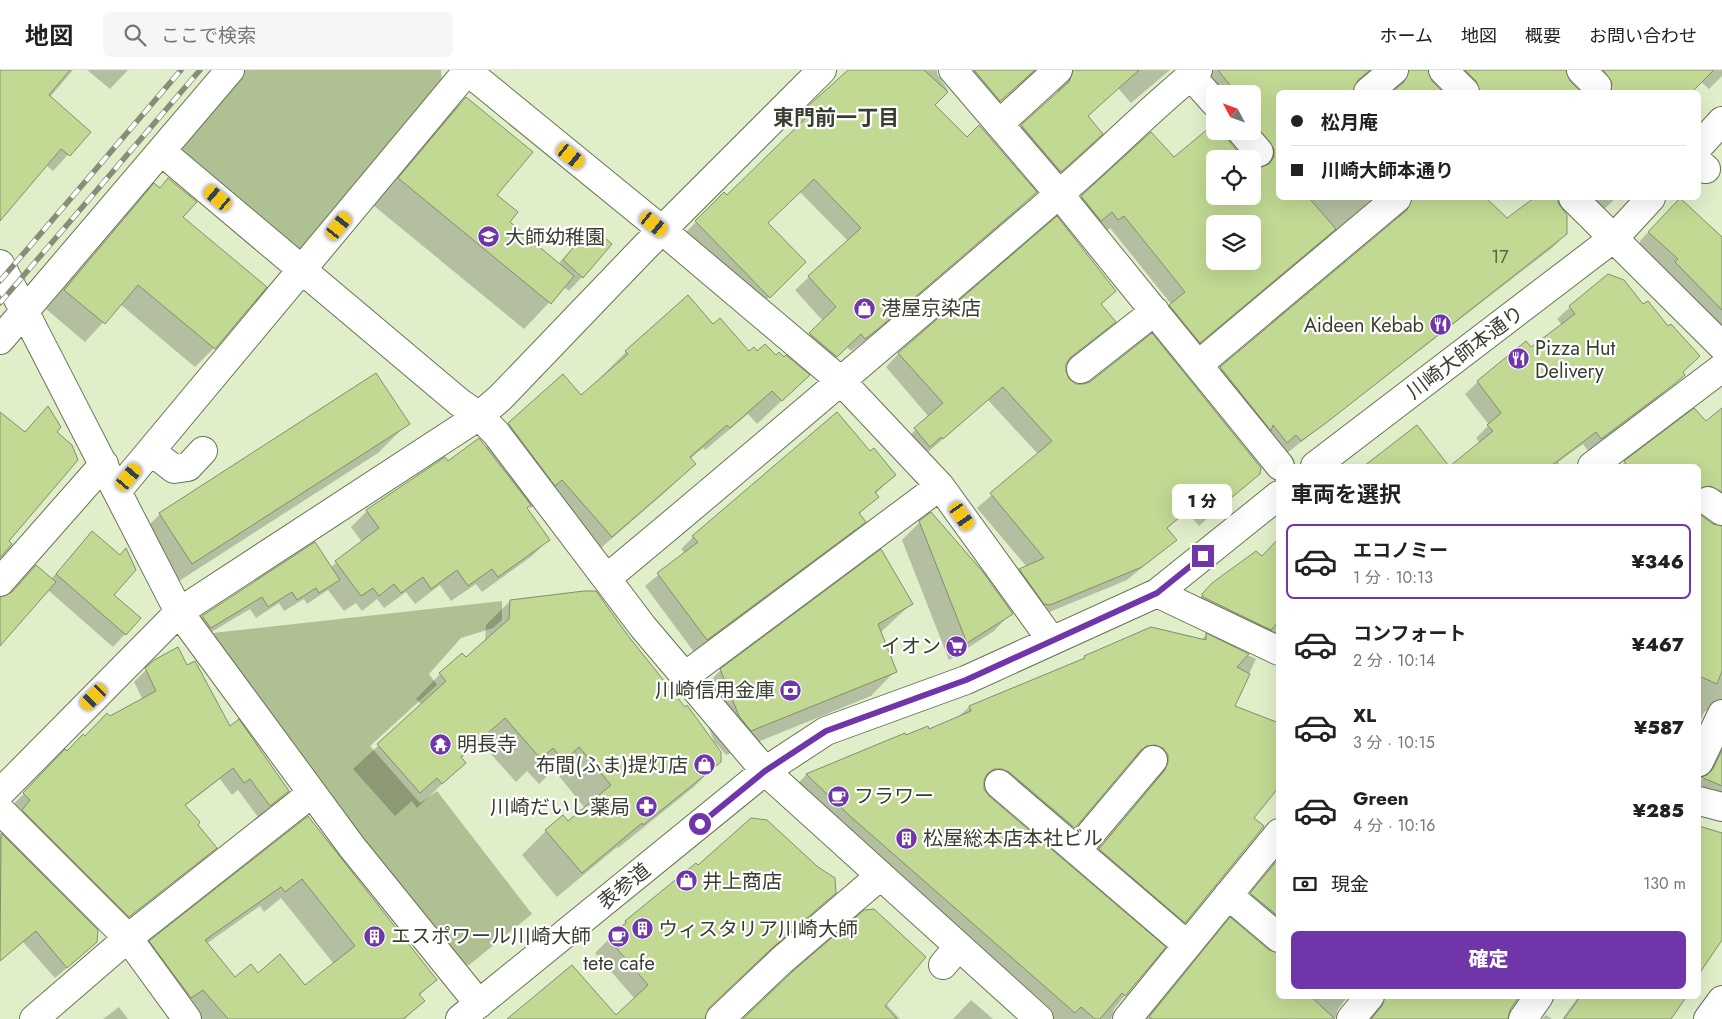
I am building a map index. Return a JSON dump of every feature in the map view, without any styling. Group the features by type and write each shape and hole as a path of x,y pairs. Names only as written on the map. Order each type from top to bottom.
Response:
{"street":[{"path":"0,340 230,70"},
{"path":"118,490 467,70 662,230 842,382 940,486 1052,641"},
{"path":"0,793 179,612 478,416 505,393 662,230 822,70"},
{"path":"953,70 1059,194 1278,464"},
{"path":"999,124 1058,70"},
{"path":"1370,90 1394,70"},
{"path":"1443,70 1463,90"},
{"path":"607,578 842,382 898,330 1059,194 1195,73 1206,90"},
{"path":"1701,159 1722,121"},
{"path":"1249,140 1258,150"},
{"path":"161,151 496,433 643,627 765,771 880,876 951,956 1040,1019"},
{"path":"1198,364 1395,200"},
{"path":"1575,200 1615,237 1722,346"},
{"name":"川崎大師本通り","path":"1318,464 1615,237 1649,200"},
{"path":"0,264 118,490 179,612 469,1012"},
{"path":"1081,369 1155,311"},
{"path":"1595,464 1722,368"},
{"path":"150,451 174,469 188,467 203,451"},
{"path":"1,579 104,464"},
{"path":"684,676 940,486"},
{"path":"765,771 826,731 966,680 1157,593 1276,497"},
{"path":"1157,593 1276,650"},
{"path":"1701,758 1722,714"},
{"path":"1076,850 1153,760"},
{"name":"表参道","path":"469,1012 765,771"},
{"path":"999,784 1187,946"},
{"path":"34,1019 128,938 312,793"},
{"path":"1701,802 1722,807"},
{"path":"0,810 128,938 187,1019"},
{"path":"1127,1019 1276,837"},
{"path":"720,1019 782,960 880,876"},
{"path":"1228,895 1276,935"},
{"path":"1523,1019 1537,999"},
{"path":"1708,1019 1722,1000"}],"green space":[{"path":"241,70 441,70 442,84 307,246 293,251 180,156 178,141"},
{"path":"502,601 502,620 493,628 461,638 429,674 437,685 370,746 420,803 437,791 532,914 469,965 460,965 204,634"}],"building":[{"path":"0,70 70,70 49,95 91,132 70,156 61,149 0,221"},
{"path":"848,70 924,70 948,92 935,105 967,137 979,125 1037,192 878,329 865,339 861,334 837,357 809,333 836,307 808,276 861,228 814,179 768,223 806,262 770,298 695,221 724,192 727,195 811,113 806,108"},
{"path":"974,70 1035,70 1000,101"},
{"path":"1073,70 1139,70 1088,116 1103,134 1061,172 1021,125 1069,82"},
{"path":"1218,70 1370,70 1358,80 1354,90 1276,90 1276,200 1311,200 1336,229 1200,343 1169,305 1185,292 1124,216 1118,220 1112,212 1101,221 1081,196 1151,132 1174,157 1206,130 1206,140 1229,140 1236,150 1206,150 1206,205 1261,205 1261,167 1269,164 1274,157 1274,149 1261,132 1261,85 1230,85"},
{"path":"1409,70 1428,70 1432,81 1441,90 1394,90 1404,82"},
{"path":"1465,70 1566,70 1570,81 1579,90 1479,90 1476,81"},
{"path":"1603,70 1714,70 1694,90 1611,90 1612,82"},
{"path":"466,97 533,152 497,195 518,212 510,222 574,276 551,304 398,178"},
{"path":"168,178 197,202 183,217 267,287 215,349 138,285 105,324 64,290 154,183 160,188"},
{"path":"1411,200 1488,200 1507,218 1531,200 1558,200 1558,203 1567,215 1567,234 1326,423 1301,441 1296,435 1287,443 1273,425 1271,431 1220,367 1407,210"},
{"path":"1678,200 1682,200 1722,237 1722,310 1675,262 1678,259 1648,232"},
{"path":"1057,216 1116,291 1101,304 1116,322 1071,357 1066,364 1069,379 1076,384 1090,382 1152,333 1261,468 1260,474 1213,513 1201,499 1167,528 1177,540 1142,567 1050,605 1044,604 1019,569 1044,558 990,493 1052,441 1003,387 943,439 941,437 930,447 914,428 943,403 898,353"},
{"path":"591,226 612,244 583,278 563,260"},
{"path":"1608,274 1624,280 1643,304 1648,301 1668,326 1671,324 1700,356 1683,372 1685,375 1601,439 1596,432 1554,464 1452,464 1493,431 1487,425 1501,413 1477,381 1526,341 1531,347 1575,314 1569,306"},
{"path":"688,295 713,324 720,318 749,351 754,347 757,351 765,344 776,355 779,352 784,357 786,355 810,375 782,401 772,391 730,428 727,425 690,457 696,464 612,537 562,480 555,486 508,423 563,374 581,395 628,354 625,351"},
{"path":"376,373 410,424 192,564 159,513"},
{"path":"48,406 61,427 57,432 72,445 78,460 9,541 12,544 0,558 0,412 25,432"},
{"path":"1694,408 1706,421 1722,408 1722,492 1710,486 1701,488 1701,464 1626,464 1624,461"},
{"path":"837,412 870,451 874,448 896,475 875,492 879,497 859,513 866,522 707,640 657,573 698,542 692,536"},
{"path":"1417,425 1447,464 1367,464"},
{"path":"479,438 531,505 527,508 550,540 498,577 492,569 468,586 457,570 431,589 423,577 401,593 394,584 379,596 373,588 361,596 335,561 379,528 366,510 445,457 448,461"},
{"path":"931,512 983,572 1013,614 967,643 919,521"},
{"path":"1701,515 1713,524 1722,526 1722,671 1717,684 1701,677"},
{"path":"92,531 120,555 126,548 136,570 114,595 141,618 126,635 56,574"},
{"path":"1276,541 1276,624 1271,630 1203,597 1202,594 1212,583 1256,551 1262,556"},
{"path":"315,542 340,580 319,593 316,588 297,600 292,592 268,607 262,597 211,628 202,616"},
{"path":"881,549 913,604 878,624 897,672 751,731 739,716 720,669"},
{"path":"36,565 56,582 0,646 0,597 12,592"},
{"path":"596,591 629,637 685,707 687,705 721,752 721,762 643,825 642,823 582,873 545,830 563,815 568,821 611,785 579,747 564,761 553,748 541,759 505,718 461,757 466,763 442,784 437,778 420,793 377,744 446,681 439,673 462,653 466,657 509,619 510,600"},
{"path":"1151,627 1206,640 1206,633 1249,654 1237,667 1250,674 1235,706 1276,722 1276,791 1254,818 1264,826 1185,923 1099,849 1165,770 1168,755 1163,748 1155,745 1147,746 1141,750 1075,828 1009,772 1002,769 994,769 987,774 984,781 984,789 989,796 1166,947 1125,996 1122,993 1100,1019 1095,1019 1081,1007 1075,1013 851,817 806,774 905,733 906,735 928,726 929,729 971,711 969,706 1085,658 1084,656"},
{"path":"178,647 187,665 195,661 230,726 239,719 289,791 270,806 250,779 244,783 233,768 185,805 200,822 198,825 217,848 129,917 22,810 30,800 23,793 65,749 67,751 83,734 85,736 107,713 110,716 156,691 145,668 154,660"},
{"path":"1722,750 1722,786 1701,777 1707,775 1713,769"},
{"path":"308,816 437,980 419,994 425,1001 403,1019 228,1019 203,990 191,998 149,941","holes":["302,879 355,946 305,985 280,954 258,973 251,964 235,977 205,940 281,887 285,892"]},
{"path":"751,818 767,820 818,867 835,878 836,893 771,949 709,1008 705,1019 507,1019 572,965 616,1015 648,985 608,938 626,923 625,921 696,863 698,865"},
{"path":"1701,827 1722,833 1722,940 1701,971"},
{"path":"1,833 98,930 97,942 67,968 36,931 0,961"},
{"path":"1276,862 1276,915 1250,893"},
{"path":"874,909 926,957 885,1006 897,1019 743,1019 792,972 864,910"},
{"path":"1230,917 1269,950 1276,952 1276,999 1313,999 1335,1019 1152,1019 1149,1017"},
{"path":"1384,999 1518,999 1510,1010 1508,1019 1371,1019 1382,1006"},
{"path":"1579,999 1685,999 1671,1019 1564,1019"}],"railway":[{"path":"0,281 181,70"},
{"path":"0,303 200,70"}],"place":[{"name":"大師幼稚園","path":"489,237"},
{"name":"港屋京染店","path":"865,308"},
{"name":"Aideen Kebab","path":"1440,325"},
{"name":"Pizza Hut Delivery","path":"1519,359"},
{"name":"イオン","path":"957,646"},
{"name":"川崎信用金庫","path":"791,690"},
{"name":"明長寺","path":"441,744"},
{"name":"布間(ふま)提灯店","path":"704,765"},
{"name":"フラワー","path":"838,796"},
{"name":"川崎だいし薬局","path":"646,807"},
{"name":"松屋総本店本社ビル","path":"907,838"},
{"name":"井上商店","path":"686,881"},
{"name":"ウィスタリア川崎大師","path":"642,929"},
{"name":"エスポワール川崎大師","path":"375,936"},
{"name":"tete cafe","path":"619,937"}],"district":[{"name":"東門前一丁目","path":"836,118"}],"route":[{"path":"700,824 765,771 826,731 966,680 1157,593 1203,556"}]}
